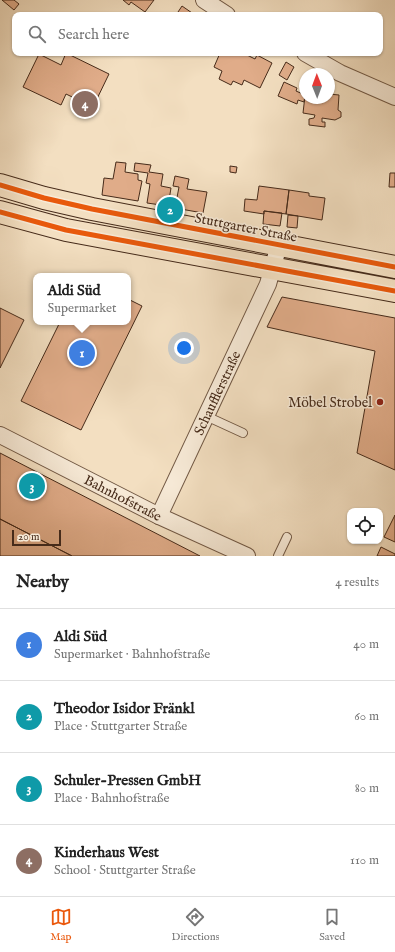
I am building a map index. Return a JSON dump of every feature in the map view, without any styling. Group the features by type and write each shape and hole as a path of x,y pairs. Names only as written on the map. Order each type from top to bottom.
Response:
{"main road":[{"name":"Stuttgarter Straße","path":"0,185 44,198 92,209 395,267"},
{"path":"0,212 66,230 395,291"}],"street":[{"path":"204,0 222,12"},
{"path":"309,56 340,73 395,97"},
{"name":"Schaufflerstraße","path":"159,516 274,269 279,245"},
{"name":"Bahnhofstraße","path":"0,435 159,516 247,556"}],"lane":[{"path":"206,416 243,433"},
{"path":"278,556 287,537"}],"building":[{"path":"2,0 14,0 19,4 14,10"},
{"path":"123,0 154,0 145,12 131,2 129,5"},
{"path":"182,6 191,12 178,12"},
{"path":"38,56 43,56 61,65 65,56 72,56 109,74 93,107 66,94 61,105 23,87"},
{"path":"219,56 249,56 255,59 256,56 259,56 272,63 260,88 244,80 242,85 233,81 231,85 219,79 222,71 214,67"},
{"path":"286,62 294,67 287,80 279,75"},
{"path":"284,82 297,88 296,91 299,92 299,100 297,104 278,96"},
{"path":"335,95 339,95 338,110 341,112 341,117 335,120 322,118 322,122 325,122 325,127 309,125 309,119 314,118 315,115 303,113 304,104 335,104"},
{"path":"116,162 126,163 125,172 138,174 138,180 142,181 138,201 102,195 104,178 113,179"},
{"path":"135,163 151,165 149,172 163,174 161,186 171,188 168,206 147,203 150,184 146,183 148,173 134,171"},
{"path":"230,166 237,167 236,173 230,172"},
{"path":"390,173 395,173 395,187 389,187"},
{"path":"175,176 189,179 187,189 207,192 203,213 175,208 179,187 173,186"},
{"path":"259,186 289,190 286,214 264,211 264,214 244,211 245,199 257,200"},
{"path":"289,190 309,193 309,196 325,198 322,220 286,214"},
{"path":"264,211 282,213 280,226 263,224"},
{"path":"288,215 298,216 297,228 287,227"},
{"name":"Möbel Strobel","path":"282,297 395,318 395,470 357,453 375,351 267,327"},
{"path":"131,300 142,306 81,430 21,401 59,325 131,325"},
{"path":"0,308 24,320 0,368"},
{"path":"0,453 200,556 72,556 0,519"},
{"path":"395,515 395,542 384,537"},
{"path":"0,519 72,556 0,556"},
{"path":"381,547 395,554 395,556 377,556"}],"cycle path":[{"path":"0,185 44,198 92,209 395,267"},
{"path":"0,212 66,230 395,291"}],"place":[{"name":"Kinderhaus West","path":"85,104"},
{"name":"Theodor Isidor Fränkl","path":"170,210"},
{"name":"Aldi Süd","path":"82,353"},
{"name":"Möbel Strobel","path":"380,402"},
{"name":"Schuler-Pressen GmbH","path":"32,486"}]}
